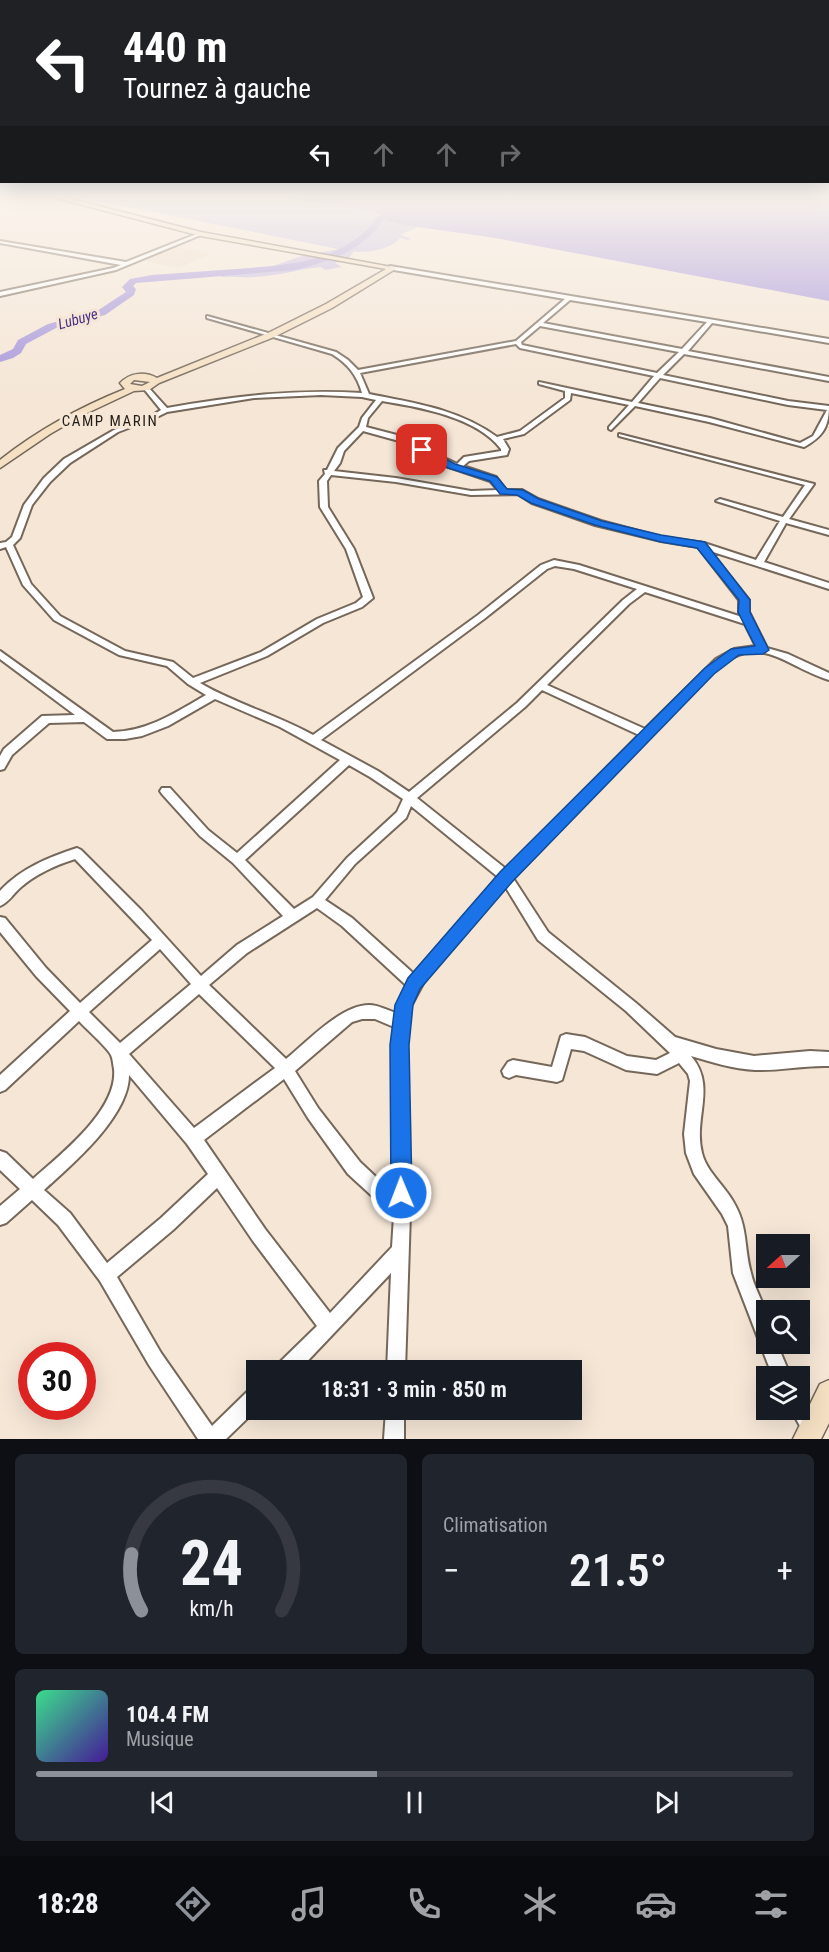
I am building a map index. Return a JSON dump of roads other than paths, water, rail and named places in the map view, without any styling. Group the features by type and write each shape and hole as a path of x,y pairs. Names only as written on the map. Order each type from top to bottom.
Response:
{"street":[{"path":"0,294 97,273 126,264"},
{"path":"366,264 829,341"},
{"path":"129,388 125,383 131,378 152,379 267,334 329,306 389,268"},
{"path":"358,372 518,342 570,297"},
{"path":"209,317 334,353 348,360 358,372 366,395"},
{"path":"611,428 636,404 659,375 698,340 711,321"},
{"path":"537,324 829,379"},
{"path":"518,342 520,346 529,350 788,403 829,409 816,437 801,445 710,420 542,383"},
{"path":"0,460 34,434 57,421 129,388 152,386 152,379"},
{"path":"0,465 58,425 129,388"},
{"path":"146,388 165,410"},
{"path":"499,441 500,438 522,433 557,409 568,399 568,390"},
{"path":"458,467 467,459 504,453 505,449 499,441 464,418 420,405 366,395 318,392 279,393 165,410 107,436 62,466 47,480 28,505 16,538 4,545 27,585 57,618 123,653 170,663 192,682 214,695 284,724 409,798 506,877 543,936 631,1006 676,1048 694,1070 697,1081 692,1134 694,1153 700,1168 728,1208 736,1225 742,1273 756,1312"},
{"path":"192,682 264,654 320,621 359,605 368,598 350,549 324,507 323,481 327,472 336,463 341,450 362,428 365,418 380,399 378,398"},
{"path":"362,428 413,442 427,453 493,479 504,492"},
{"path":"621,435 810,484 783,522 759,563"},
{"path":"327,472 396,480 453,491 519,492 535,501 598,523 701,545 829,586"},
{"path":"720,501 783,522 829,533"},
{"path":"701,545 744,600 744,612 763,650"},
{"path":"314,740 482,617 547,566 561,563 748,622"},
{"path":"119,1053 242,949 317,901 351,861 402,814 409,798 498,727 626,602 643,589"},
{"path":"396,1360 402,1214 399,1066 401,1023 404,1005 414,984 506,877 646,734 722,661 736,652 763,650 829,676"},
{"path":"0,654 111,736 128,737 149,731 214,695"},
{"path":"541,686 646,734"},
{"path":"0,766 4,752 46,719 88,718"},
{"path":"237,860 283,817 309,798 347,760"},
{"path":"166,791 204,833 237,860 293,917"},
{"path":"0,901 4,894 29,875 56,860 77,853 138,915 199,984 286,1068 313,1113 354,1168 402,1214"},
{"path":"317,901 347,922 414,984"},
{"path":"0,922 24,953 119,1053 193,1138 274,1256 328,1326"},
{"path":"0,1085 160,941"},
{"path":"193,1138 286,1068 347,1017 359,1012 374,1010 401,1023"},
{"path":"509,1071 513,1067 556,1075 566,1041 585,1044 626,1063 657,1067 676,1048"},
{"path":"676,1048 754,1063 810,1058 829,1059"},
{"path":"0,1216 63,1162 106,1116 122,1084 119,1053"},
{"path":"0,1159 64,1219 106,1275 155,1359 210,1439 246,1406"},
{"path":"106,1275 167,1224 219,1175"},
{"path":"297,1360 401,1250"},
{"path":"807,1425 829,1393"},
{"path":"394,1439 395,1420"}],"waterway":[{"name":"Lubuye","path":"0,359 17,351 22,342 52,326 101,313 131,293 131,289 127,287 133,281 295,267 305,264"}],"district":[{"name":"CAMP MARIN","path":"110,421"}]}
